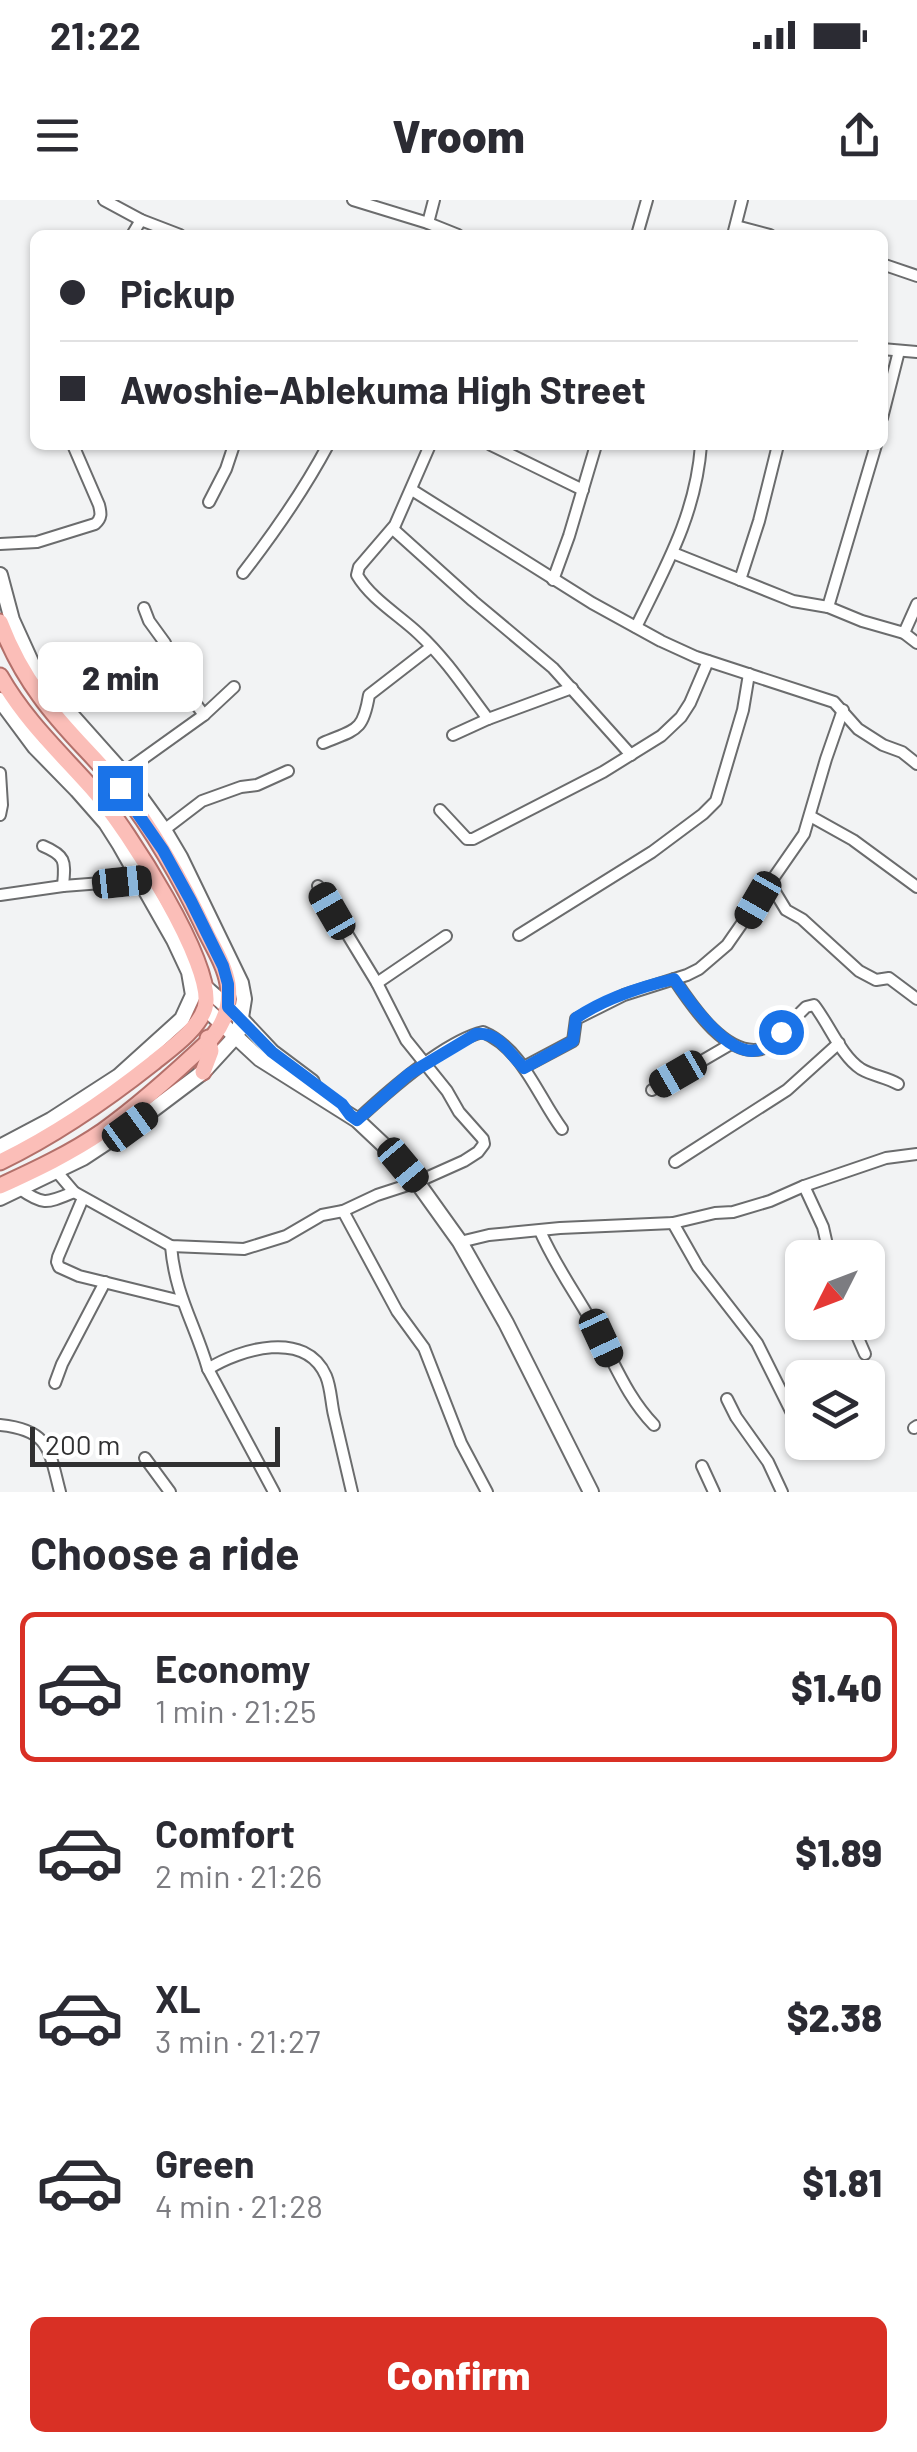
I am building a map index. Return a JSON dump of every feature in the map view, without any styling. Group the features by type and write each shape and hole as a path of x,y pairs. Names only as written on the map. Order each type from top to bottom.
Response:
{"main road":[{"path":"0,622 24,671 70,724 154,835 234,984 221,1024 210,1040 156,1089 80,1153 0,1186"},
{"path":"0,676 33,725 95,791 159,887 194,955 210,977 234,984"},
{"path":"0,1162 42,1140 168,1051 193,1026 204,1008 194,955"},
{"path":"193,1026 210,1040 212,1051 202,1072"}],"street":[{"path":"104,200 167,230"},
{"path":"354,200 446,230"},
{"path":"428,223 434,200"},
{"path":"638,230 647,200"},
{"path":"734,230 742,200"},
{"path":"135,230 141,220"},
{"path":"888,266 917,276"},
{"path":"888,350 917,352"},
{"path":"888,394 899,351"},
{"path":"0,544 38,542 99,520 99,504 76,450"},
{"path":"209,502 232,450"},
{"path":"242,573 284,517 325,450"},
{"path":"428,450 393,528 360,567 358,575 431,647 488,719"},
{"path":"501,450 583,490"},
{"path":"553,580 595,450"},
{"path":"636,627 693,499 701,450"},
{"path":"740,580 760,521 777,450"},
{"path":"828,607 875,450"},
{"path":"412,490 553,580 662,641 708,661 828,699 858,729 917,764"},
{"path":"393,528 553,668 632,755"},
{"path":"672,552 792,601 828,607 904,633 917,643"},
{"path":"0,575 12,620 32,664 70,724 123,774 164,830 186,869 234,984 244,999 235,1037 202,1072 130,1127 80,1153 57,1172 0,1198"},
{"path":"904,633 917,604"},
{"path":"144,608 165,643 158,653 204,715"},
{"path":"323,743 352,731 363,721 369,695 431,647"},
{"path":"440,810 467,839 473,839 586,781 661,736 680,717 708,661"},
{"path":"519,935 652,852 716,801 743,710 748,674"},
{"path":"123,774 234,688"},
{"path":"452,736 572,688"},
{"path":"0,700 34,746 125,841 199,991 228,1007 272,1052 342,1104 353,1118"},
{"path":"524,1068 573,1041 576,1018 582,1014 699,969 727,945 804,834 843,710"},
{"path":"164,830 202,801 257,785 288,771"},
{"path":"0,773 0,815"},
{"path":"810,816 854,840 917,888"},
{"path":"43,846 62,858 63,886"},
{"path":"0,895 142,880"},
{"path":"769,882 786,910 802,919 860,971 876,980 889,978 917,999"},
{"path":"57,1172 79,1195 171,1246 244,1249 286,1236 322,1215 343,1211 417,1182 478,1152 483,1139 406,1040 377,983 318,886"},
{"path":"377,983 446,936"},
{"path":"674,979 687,999 731,1044 748,1050 765,1048 810,1004 814,1005 854,1063 898,1084"},
{"path":"0,1145 94,1101 164,1036 199,991"},
{"path":"204,1008 260,1059 353,1118 417,1182 460,1242 506,1323 591,1492"},
{"path":"353,1118 426,1064 483,1032 495,1037 524,1068 562,1130"},
{"path":"676,1162 786,1090 839,1043"},
{"path":"652,1090 731,1044"},
{"path":"460,1242 488,1235 674,1223 755,1206 886,1158 917,1154"},
{"path":"804,1186 826,1240"},
{"path":"20,1189 41,1202 79,1195"},
{"path":"79,1195 57,1262 65,1272 181,1301"},
{"path":"343,1211 397,1311 424,1348 461,1443 487,1492"},
{"path":"674,1223 698,1267 757,1343 785,1399"},
{"path":"540,1231 629,1394 654,1424"},
{"path":"171,1246 181,1301 208,1369 274,1492"},
{"path":"55,1384 105,1282"},
{"path":"858,1340 864,1354"},
{"path":"208,1369 223,1360 264,1348 285,1346 313,1359 327,1378 349,1491"},
{"path":"728,1399 782,1492"},
{"path":"0,1425 32,1432 40,1438 47,1447 60,1492"},
{"path":"144,1458 170,1492"},
{"path":"702,1466 714,1492"}],"route":[{"path":"120,788 163,850 191,901 223,966 228,1007 272,1052 342,1104 357,1120 409,1074 476,1034 483,1032 495,1037 524,1068 573,1041 576,1018 582,1014 674,979 687,999 728,1043 738,1048 765,1048 781,1032"}]}
